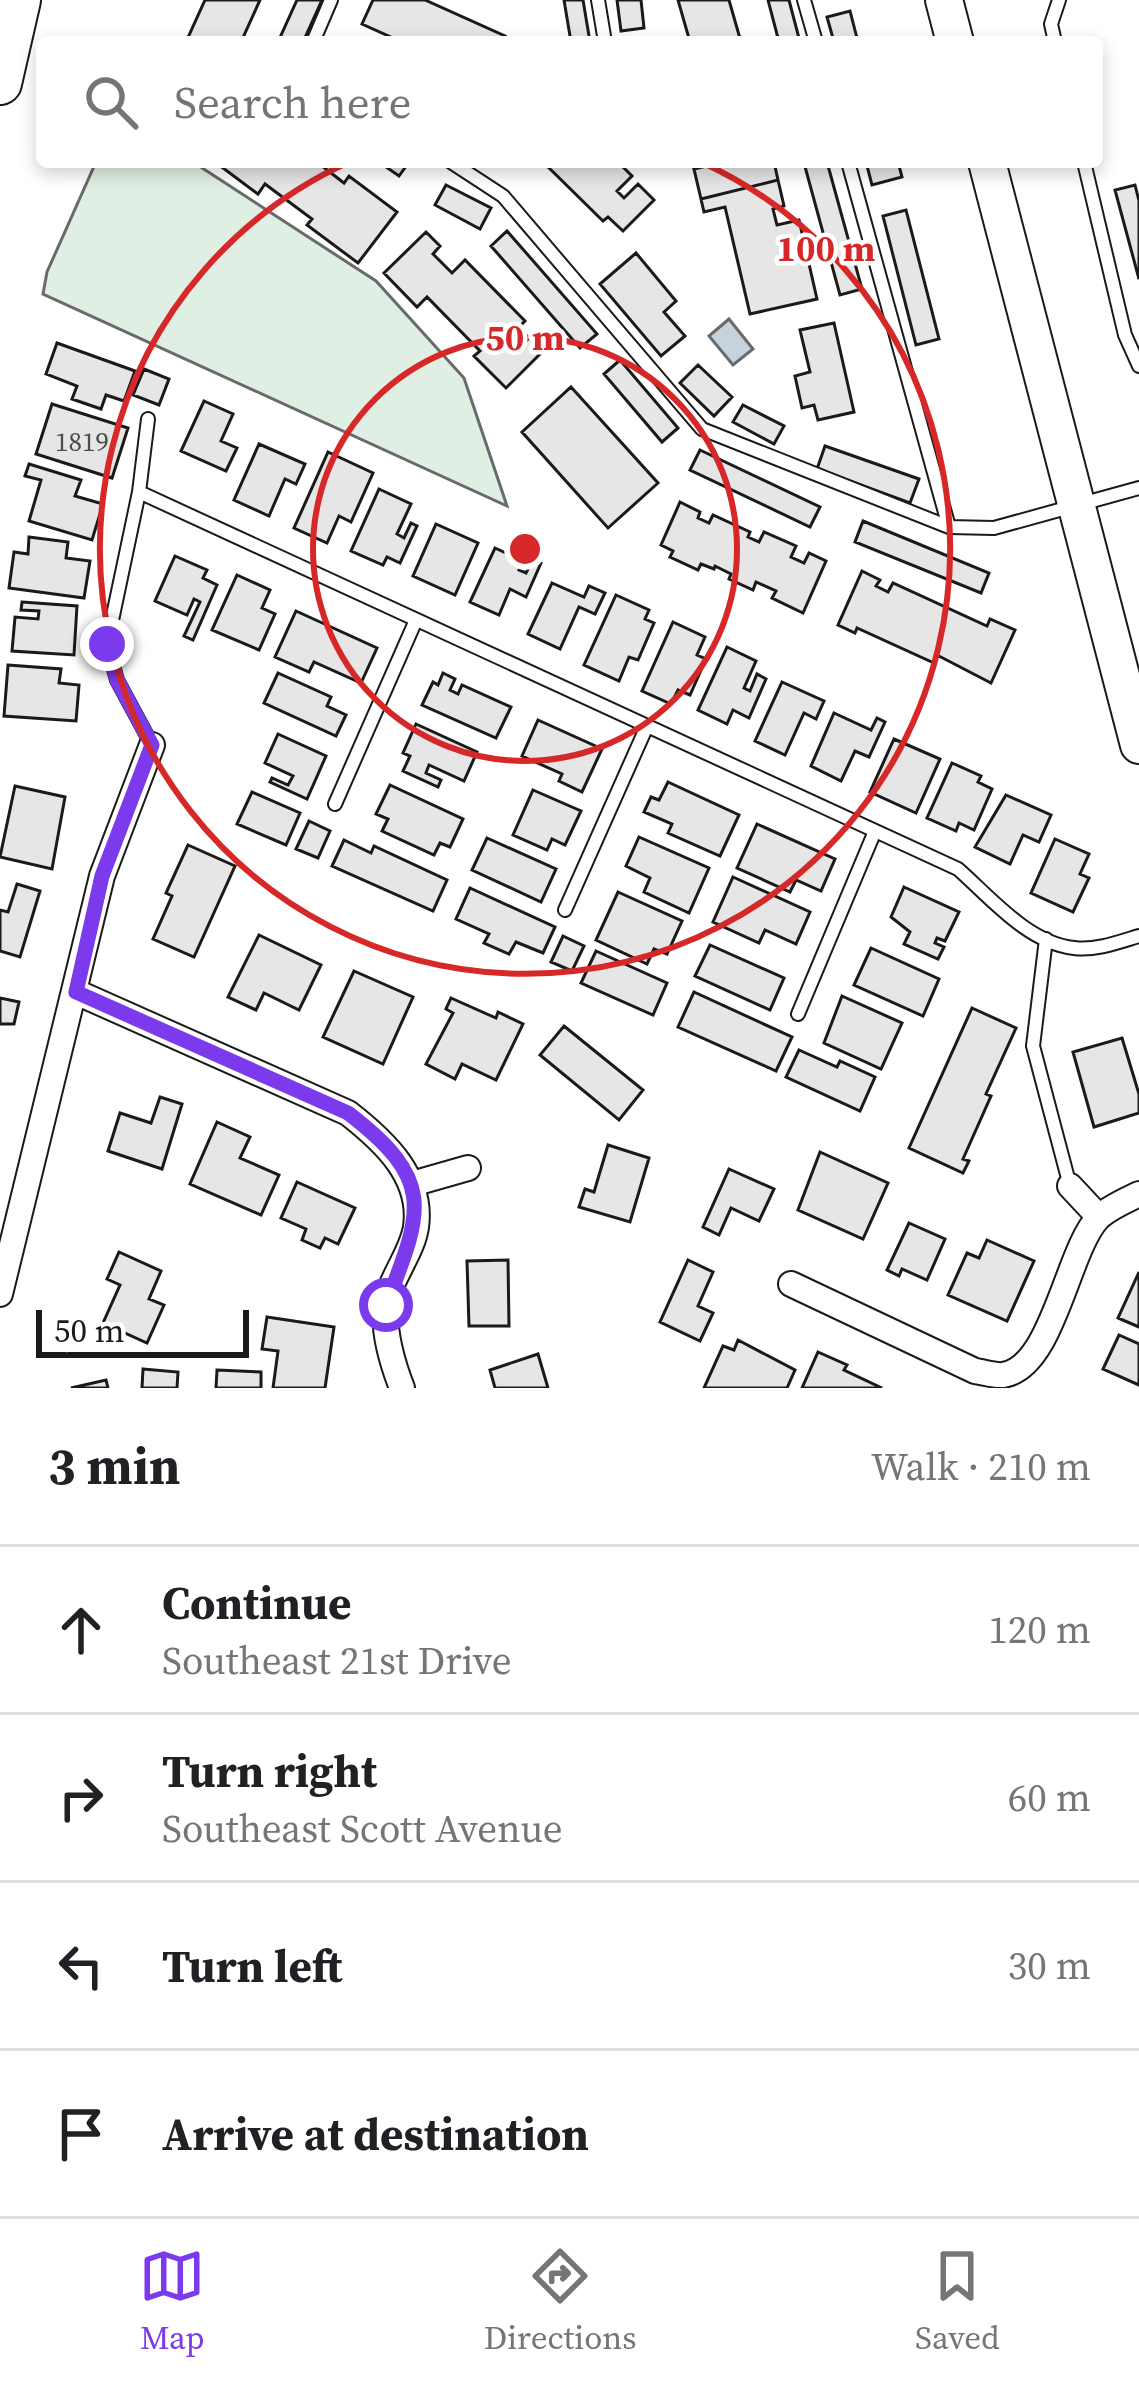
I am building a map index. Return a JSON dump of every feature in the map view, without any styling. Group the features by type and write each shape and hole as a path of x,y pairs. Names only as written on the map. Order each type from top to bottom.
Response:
{"highway":[{"path":"0,83 19,0"}],"main road":[{"path":"944,0 953,36"},
{"path":"989,168 1139,745"}],"street":[{"path":"0,1294 102,876 152,745"},
{"path":"76,992 348,1113 384,1140 412,1184 416,1228 386,1305 394,1366 402,1388"},
{"path":"412,1184 468,1168"},
{"path":"1070,1186 1099,1217"},
{"path":"791,1284 975,1371 1004,1375 1023,1366 1039,1347 1099,1217 1139,1194"}],"lane":[{"path":"316,36 332,0"},
{"path":"598,0 604,36"},
{"path":"804,0 814,36"},
{"path":"1054,36 1051,24 1059,0"},
{"path":"460,168 502,196 702,429 950,527 994,528 1139,488"},
{"path":"850,168 950,527"},
{"path":"1085,168 1126,335 1139,367"},
{"path":"148,419 139,492 107,644 117,680 152,745"},
{"path":"139,492 958,869 1010,917 1046,939 1074,948 1139,936"},
{"path":"335,804 416,620"},
{"path":"565,910 646,726"},
{"path":"798,1014 875,831"},
{"path":"1046,939 1033,1046 1070,1186"}],"green space":[{"path":"93,168 202,168 376,281 464,378 507,506 43,294 47,272"}],"shaded area":[{"path":"729,319 753,349 733,365 709,336"}],"building":[{"path":"205,0 260,0 244,36 189,36"},
{"path":"297,0 322,0 306,36 281,36"},
{"path":"373,0 425,0 505,36 389,36 362,24"},
{"path":"564,0 583,0 589,36 570,36"},
{"path":"617,0 641,0 644,28 621,31"},
{"path":"678,0 729,0 739,36 688,36"},
{"path":"768,0 789,0 798,36 777,36"},
{"path":"850,11 856,36 832,36 827,17"},
{"path":"223,168 325,168 344,183 349,176 397,212 358,263 307,225 312,219 265,184 258,194"},
{"path":"549,168 624,168 632,176 617,191 624,198 638,184 654,200 623,231 608,217 603,221"},
{"path":"775,168 778,180 701,199 694,169"},
{"path":"805,168 829,168 862,289 840,295"},
{"path":"868,168 900,168 902,177 872,185"},
{"path":"778,180 784,206 773,209 777,225 799,220 817,299 750,314 725,207 704,212 701,199"},
{"path":"446,185 491,208 480,229 435,205"},
{"path":"1135,185 1139,201 1139,279 1115,190"},
{"path":"906,210 939,339 916,345 883,216"},
{"path":"507,231 597,334 580,348 491,246"},
{"path":"426,232 440,246 433,254 452,273 465,260 525,321 517,329 527,340 535,333 548,346 506,388 474,356 480,351 427,297 417,307 384,273"},
{"path":"636,253 676,301 664,312 685,336 661,356 600,284"},
{"path":"834,323 854,412 818,420 814,405 802,408 795,376 810,372 800,330"},
{"path":"57,343 135,371 124,401 106,395 101,409 72,399 77,386 46,374"},
{"path":"620,360 678,428 662,442 604,374"},
{"path":"698,365 732,397 714,416 680,383"},
{"path":"144,369 169,379 159,405 133,395"},
{"path":"571,387 658,483 608,528 522,432"},
{"path":"204,401 233,414 221,441 237,448 226,471 181,451"},
{"path":"52,404 128,428 112,478 36,454"},
{"path":"743,405 784,426 774,444 733,422"},
{"path":"259,444 305,464 296,484 285,479 269,516 234,500"},
{"path":"825,446 919,479 910,503 817,469"},
{"path":"700,450 820,507 810,527 690,470"},
{"path":"328,452 373,473 351,522 339,516 327,543 294,528"},
{"path":"29,464 81,480 75,496 103,504 92,540 29,521 41,480 25,476"},
{"path":"379,489 411,504 397,534 404,538 411,523 417,526 400,563 387,557 383,565 351,551"},
{"path":"680,502 700,512 698,518 709,523 713,515 750,532 748,537 759,542 764,532 796,546 791,557 804,563 809,553 826,561 803,613 772,598 776,591 756,582 753,590 715,566 701,564 698,570 670,557 673,551 661,545"},
{"path":"863,521 989,573 981,593 855,542"},
{"path":"436,524 478,543 455,595 413,576"},
{"path":"29,537 68,542 66,558 90,561 84,598 9,588 14,552 28,554"},
{"path":"495,548 523,561 519,570 526,573 533,559 541,563 526,597 510,589 499,615 470,602"},
{"path":"175,556 207,570 203,578 217,585 193,640 184,636 200,602 194,599 187,615 155,601"},
{"path":"862,571 880,580 876,586 888,592 893,583 987,626 990,619 1015,630 991,683 937,655 934,663 857,628 855,633 838,625"},
{"path":"237,575 270,590 262,608 275,614 259,650 212,630"},
{"path":"552,583 584,597 589,586 605,593 595,614 579,607 560,649 528,634"},
{"path":"616,595 649,610 645,619 654,623 638,660 629,657 619,681 584,665"},
{"path":"22,602 77,606 74,655 12,651 15,617 38,619 39,611 21,610"},
{"path":"296,611 377,648 361,683 314,662 309,672 275,657"},
{"path":"673,622 705,637 697,655 706,659 690,695 678,690 671,704 642,691"},
{"path":"727,647 756,661 744,688 750,691 757,674 766,679 749,718 733,710 727,724 698,710"},
{"path":"8,665 61,669 59,683 79,685 76,721 4,716"},
{"path":"278,673 331,697 327,706 346,715 336,736 264,703"},
{"path":"443,673 455,679 450,690 458,694 462,685 511,707 496,738 422,705"},
{"path":"782,682 824,701 816,719 804,713 785,755 755,741"},
{"path":"834,713 871,730 877,718 885,722 869,757 855,751 841,781 811,766"},
{"path":"538,720 602,749 582,792 559,781 562,774 522,756"},
{"path":"416,724 477,752 464,781 429,765 426,773 441,780 438,787 403,771 410,756 403,753"},
{"path":"278,734 326,756 307,799 270,782 272,778 288,785 293,776 265,763"},
{"path":"894,739 940,759 916,813 870,792"},
{"path":"952,763 981,776 978,782 992,789 974,830 959,823 956,831 927,818"},
{"path":"668,782 739,815 720,856 668,833 672,824 644,812 651,797 659,800"},
{"path":"390,785 463,819 450,847 440,843 434,855 382,831 388,819 376,814"},
{"path":"15,786 65,797 52,869 0,857"},
{"path":"533,790 581,811 565,845 552,839 547,850 513,835"},
{"path":"252,792 300,813 286,845 237,824"},
{"path":"1006,795 1051,815 1039,842 1023,835 1010,864 975,847"},
{"path":"309,821 330,831 318,858 296,849"},
{"path":"757,824 835,859 821,891 796,880 790,892 737,868"},
{"path":"639,837 709,868 689,913 644,892 650,878 626,866"},
{"path":"487,838 556,869 541,902 472,870"},
{"path":"1055,839 1089,854 1080,874 1089,878 1073,912 1031,893"},
{"path":"344,840 371,853 374,846 447,880 433,911 332,866"},
{"path":"188,845 235,866 194,957 153,939 172,896 166,893"},
{"path":"733,877 810,912 796,944 765,930 759,943 713,922"},
{"path":"17,884 40,891 20,957 0,951 0,910 8,912"},
{"path":"904,887 959,912 945,941 937,938 935,943 944,947 938,959 904,944 910,932 891,917"},
{"path":"470,888 555,927 543,953 516,942 509,954 484,943 489,934 456,919"},
{"path":"618,892 682,921 667,954 654,949 647,964 596,940"},
{"path":"259,935 321,965 299,1010 264,993 256,1010 228,997"},
{"path":"563,936 584,946 572,971 551,962"},
{"path":"710,945 784,978 770,1010 695,976"},
{"path":"871,948 939,979 923,1016 854,985"},
{"path":"596,951 667,983 653,1015 581,983"},
{"path":"354,971 413,997 383,1064 323,1037"},
{"path":"694,992 792,1037 776,1071 678,1027"},
{"path":"842,996 902,1023 881,1069 824,1043"},
{"path":"0,998 19,1002 14,1024 0,1024"},
{"path":"451,998 523,1024 496,1080 462,1064 455,1079 426,1064 453,1013 446,1009"},
{"path":"972,1008 1016,1028 986,1094 991,1096 963,1159 969,1161 963,1173 909,1148"},
{"path":"564,1026 643,1090 619,1120 540,1055"},
{"path":"1122,1038 1139,1094 1139,1113 1094,1127 1073,1052"},
{"path":"799,1050 875,1077 860,1111 786,1077"},
{"path":"160,1097 182,1104 162,1169 108,1151 120,1113 151,1123"},
{"path":"217,1122 250,1137 240,1158 279,1175 261,1215 190,1184"},
{"path":"608,1145 649,1158 630,1222 579,1207 585,1189 594,1192"},
{"path":"820,1152 888,1183 863,1239 798,1210"},
{"path":"729,1169 774,1189 759,1221 731,1208 719,1235 703,1227"},
{"path":"297,1182 355,1208 338,1244 325,1238 320,1248 302,1240 306,1229 281,1218"},
{"path":"909,1223 945,1239 927,1280 902,1269 899,1276 887,1270"},
{"path":"987,1240 1034,1261 1007,1321 948,1295 967,1253 979,1258"},
{"path":"119,1252 161,1271 149,1299 164,1305 147,1343 103,1323 120,1285 107,1279"},
{"path":"508,1260 509,1326 469,1326 467,1261"},
{"path":"688,1260 713,1272 698,1306 713,1313 700,1341 660,1322"},
{"path":"1139,1272 1139,1327 1118,1318"},
{"path":"267,1317 334,1327 325,1388 273,1388 278,1351 262,1349"},
{"path":"1119,1335 1139,1344 1139,1385 1103,1369"},
{"path":"738,1340 795,1370 787,1388 704,1388 723,1346 734,1350"},
{"path":"818,1352 847,1365 844,1370 882,1388 802,1388"},
{"path":"538,1354 548,1388 495,1388 490,1370"},
{"path":"143,1369 178,1372 177,1388 142,1388"},
{"path":"217,1370 261,1372 261,1388 216,1388"},
{"path":"106,1380 108,1388 71,1388"}],"route":[{"path":"107,644 117,680 152,745 102,876 76,992 348,1113 384,1140 412,1184 416,1228 386,1305"}]}
